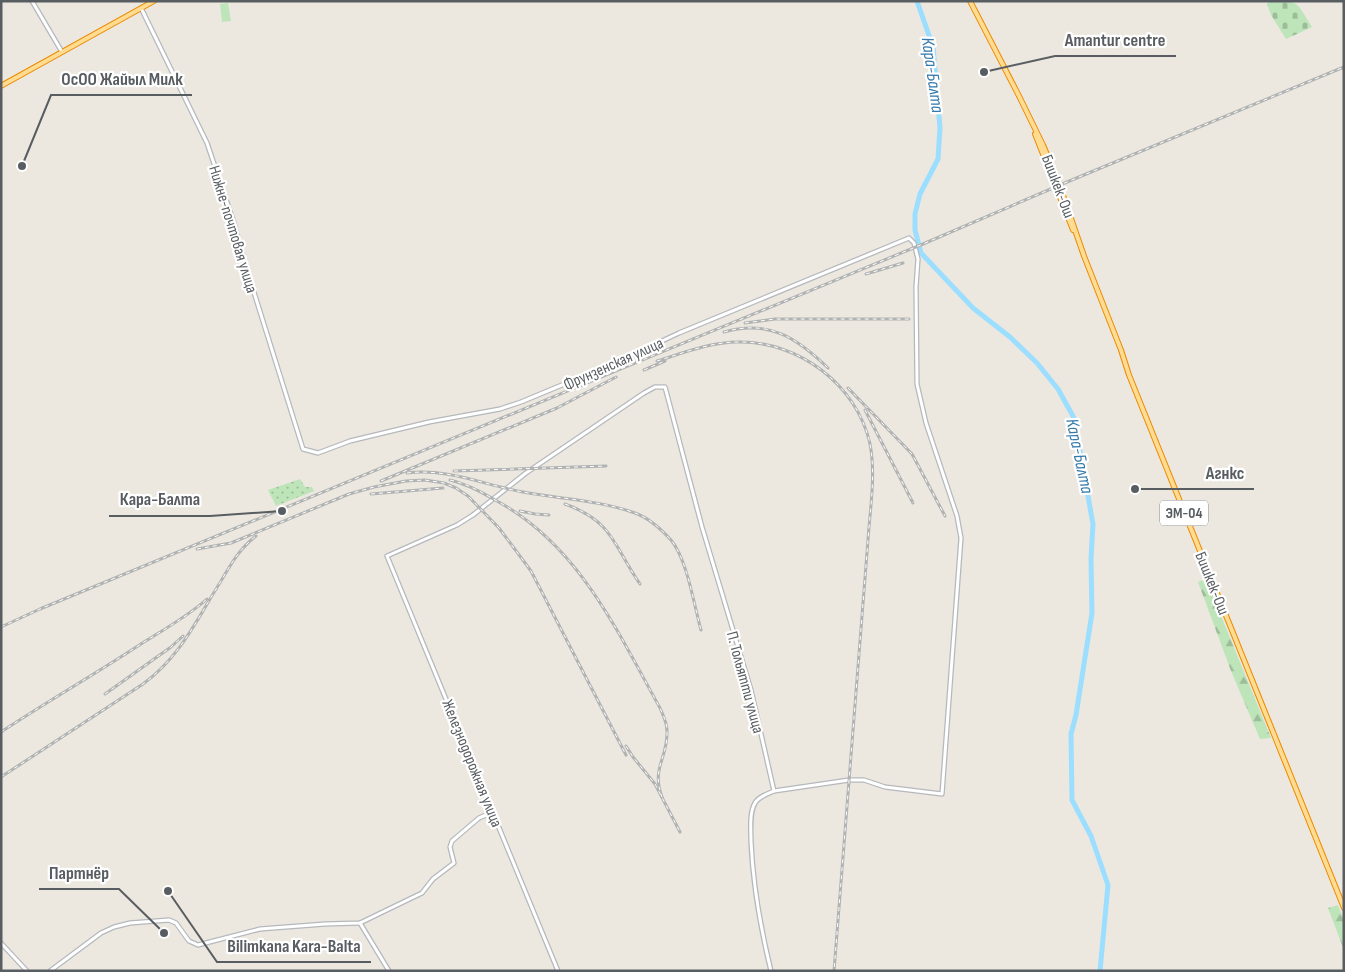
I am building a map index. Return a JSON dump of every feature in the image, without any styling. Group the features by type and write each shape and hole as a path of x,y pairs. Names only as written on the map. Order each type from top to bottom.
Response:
{"highway":[{"path":"1,86 142,10 154,1"},
{"name":"Бишкек-Ош","path":"970,1 1029,118 1121,350 1128,375 1344,908"}],"street":[{"path":"32,1 62,52"},
{"name":"Нижне-почтовая улица","path":"142,10 210,152 234,223 303,449 307,451"},
{"name":"Фрунзенская улица","path":"307,451 318,453 350,441 429,422 500,409 521,402 615,363 688,329 804,280 871,255 908,238 914,243 918,259 916,287 917,384 926,423 957,516 962,538 942,794 885,787 864,780 849,780 774,791"},
{"name":"Железнодорожная улица","path":"558,971 387,556 473,516 526,473 644,393 655,387 665,387"},
{"name":"П. Тольятти улица","path":"665,387 702,527 751,690 774,791"},
{"path":"771,971 760,924 753,878 751,825 754,804 758,799 774,791"},
{"path":"50,971 101,933 130,923 169,920 176,923 189,941 198,946 260,930 360,922 422,893 433,879 452,865 454,860 450,847 452,841 479,818 493,812"},
{"path":"360,922 389,971"},
{"path":"1,943 27,971"}],"green space":[{"path":"1270,1 1287,2 1297,5 1312,27 1286,39 1271,15 1267,4"},
{"path":"228,3 231,21 222,22 220,4"},
{"path":"300,479 305,487 312,487 314,491 276,506 268,490"},
{"path":"1206,579 1271,738 1260,739 1231,671 1198,582"},
{"path":"1338,905 1344,921 1344,950 1328,908"}],"waterway":[{"name":"Кара-Балта","path":"917,1 933,47 940,128 938,159 920,194 915,214 915,230 921,253 973,308 1010,337 1037,363 1058,389 1074,418 1093,524 1091,559 1092,613 1076,715 1071,734 1072,800 1091,836 1108,885 1100,971"}],"railway":[{"path":"1,627 40,609 923,244 1344,67"},
{"path":"866,274 903,263"},
{"path":"745,323 775,319 909,319"},
{"path":"724,332 755,328 781,334 805,348 828,368"},
{"path":"657,361 697,348 728,342 761,344 783,349 803,358 822,370 839,386 852,403 863,423 870,444 872,492 834,971"},
{"path":"644,370 665,361"},
{"path":"381,481 557,408 616,377"},
{"path":"848,388 912,454 945,516"},
{"path":"865,410 913,503"},
{"path":"454,471 606,466"},
{"path":"407,473 422,472 451,475 523,492 608,505 645,518 663,532 677,548 686,570 701,630"},
{"path":"197,549 231,543 349,494 374,487 406,481 425,480 444,483 456,488 468,496 499,528 531,571 626,755"},
{"path":"450,480 479,491 524,518 550,540 572,564 592,591 627,648 665,719 667,740 658,778 662,797"},
{"path":"371,494 443,488"},
{"path":"565,504 581,511 603,527 611,536 640,584"},
{"path":"520,511 549,515"},
{"path":"1,777 143,684 156,673 187,636 236,557 256,536"},
{"path":"1,732 176,622 207,599"},
{"path":"105,694 171,647 183,636"},
{"path":"626,746 655,784 680,832"}],"place":[{"name":"Amantur centre","path":"984,72"},
{"name":"ОсОО Жайыл Милк","path":"22,166"},
{"name":"Агнкс","path":"1135,489"},
{"name":"Кара-Балта","path":"282,511"},
{"name":"Bilimkana Kara-Balta","path":"168,891"},
{"name":"Партнёр","path":"164,933"}]}
